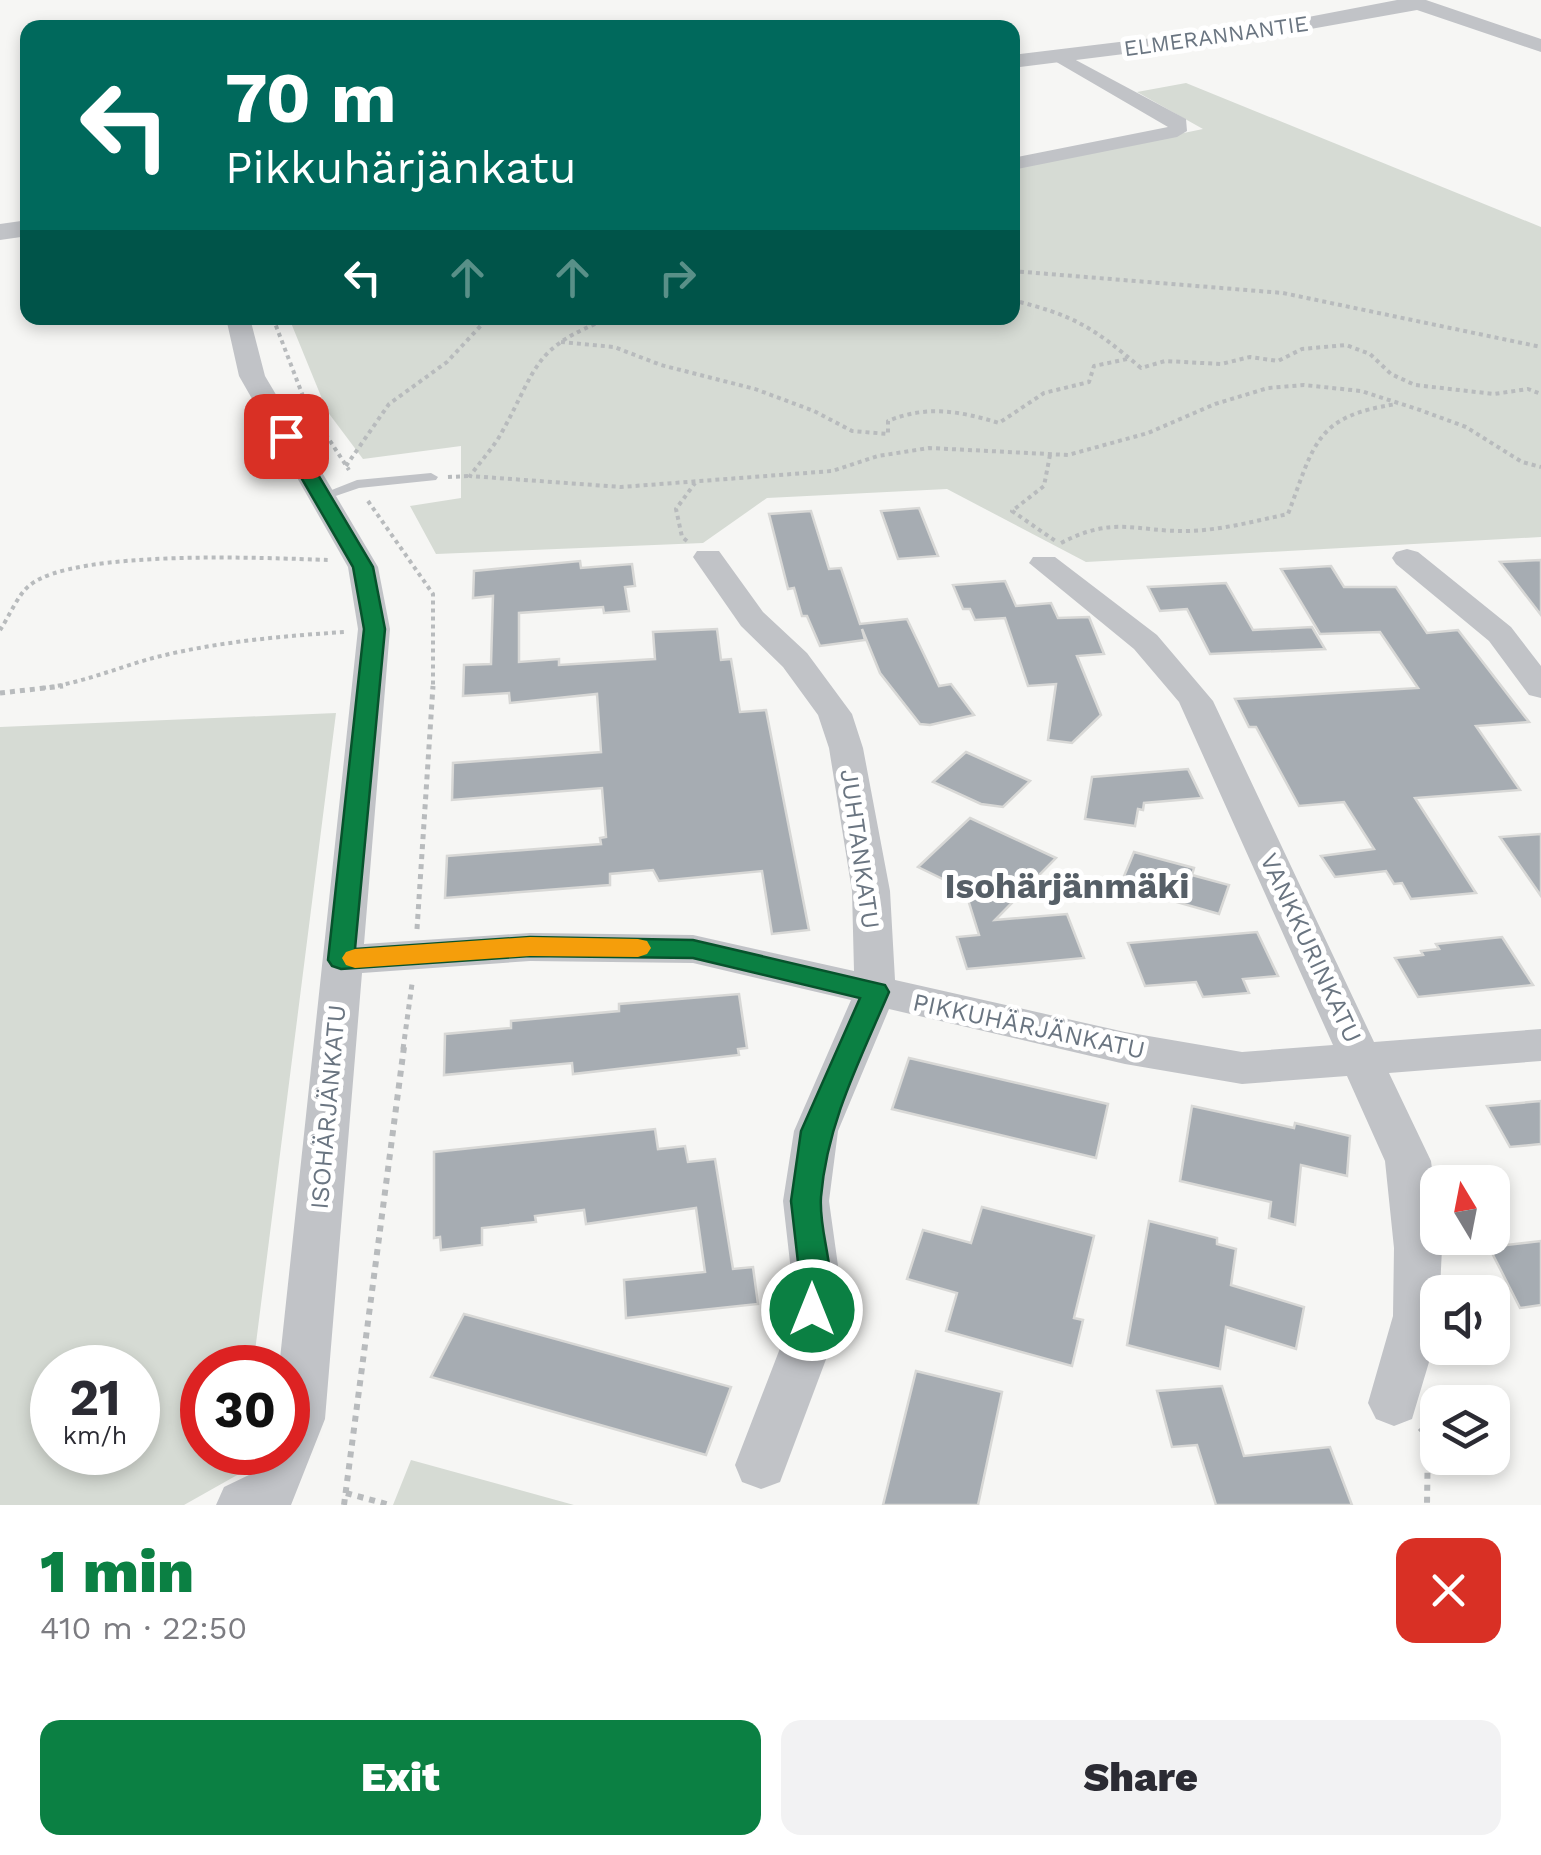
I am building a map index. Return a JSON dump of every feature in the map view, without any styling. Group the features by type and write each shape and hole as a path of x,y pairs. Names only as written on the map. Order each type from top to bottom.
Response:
{"street":[{"path":"1412,2 1541,46"},
{"name":"ELMERANNANTIE","path":"1020,61 1277,29 1412,2"},
{"path":"1020,162 1177,131 1178,123 1059,56"},
{"name":"ISOHÄRJÄNKATU","path":"240,325 252,376 363,567 374,629 306,1345"},
{"name":"VANKKURINKATU","path":"1052,554 1172,665 1196,702 1408,1161 1418,1248 1418,1316 1394,1403"},
{"name":"JUHTANKATU","path":"708,557 752,619 795,660 835,714 846,748 871,891 876,992 816,1131 806,1201 816,1280 809,1338 761,1465"},
{"path":"1407,558 1500,634 1541,688"},
{"name":"PIKKUHÄRJÄNKATU","path":"341,960 530,946 693,949 1125,1048 1242,1068 1541,1045"}],"lane":[{"path":"320,497 357,484 431,477"}],"path":[{"path":"1020,272 1283,293 1541,347"},
{"path":"1020,302 1060,312 1094,328 1142,368 1165,362 1221,364 1250,357 1278,361 1302,348 1346,346 1370,354 1391,374 1415,385 1494,394 1528,389 1541,394"},
{"path":"275,325 306,404 357,484"},
{"path":"346,466 388,404 447,362 481,325"},
{"path":"595,325 560,342 542,356 515,400 502,432 470,476 620,487 832,471 878,456 929,448 1068,454 1148,434 1214,404 1268,388 1304,385 1362,392 1400,404 1466,427 1522,462 1541,466"},
{"path":"560,342 614,347 661,365 756,389 814,410 852,431 888,434 888,421 908,410 952,409 999,423 1044,393 1089,382 1094,366 1127,358"},
{"path":"1050,454 1044,486 1012,511 1052,554 1087,527 1132,523 1188,532 1288,514 1305,470 1329,426 1368,409 1400,404"},
{"path":"695,484 676,509 682,537 708,557"},
{"path":"0,630 30,585 76,567 216,556 320,561 356,557"},
{"path":"0,693 63,686 156,657 285,636 374,629"},
{"path":"1394,1403 1428,1436 1427,1505"},
{"path":"346,1493 390,1505"}],"shaded area":[{"path":"1186,83 1541,227 1541,537 1086,562 947,489 767,498 703,543 436,554 410,506 461,498 461,446 363,459 327,411 292,325 1020,325 1020,167 1203,129 1137,92"},
{"path":"336,713 256,1345 180,1345 180,1475 237,1475 184,1505 0,1505 0,727"},
{"path":"411,1460 574,1505 393,1505"}],"building":[{"path":"919,508 938,556 898,559 881,511"},
{"path":"811,511 829,569 841,568 860,624 907,619 939,686 951,684 974,715 920,724 880,673 862,629 865,640 820,646 807,616 802,616 794,588 788,589 769,514"},
{"path":"1541,560 1541,615 1500,562"},
{"path":"580,561 581,568 632,564 635,586 625,587 629,611 604,613 603,607 519,613 519,662 559,659 559,665 655,659 653,632 717,629 721,660 731,659 740,712 766,710 809,930 772,934 762,871 659,881 653,870 610,874 610,885 445,898 447,856 601,844 600,838 606,837 602,788 452,800 453,763 601,752 597,694 510,703 509,693 463,696 464,665 491,664 493,596 473,598 474,571"},
{"path":"1331,566 1344,587 1396,587 1427,633 1458,630 1529,722 1476,726 1520,790 1415,798 1476,893 1411,899 1402,883 1394,884 1386,871 1335,877 1321,856 1374,849 1344,802 1299,806 1256,727 1249,727 1235,699 1418,688 1380,632 1320,634 1281,569"},
{"path":"1005,581 1016,606 1051,603 1058,618 1089,617 1104,654 1077,656 1101,715 1072,743 1048,740 1056,684 1028,686 1005,618 975,620 970,609 963,609 953,585"},
{"path":"1226,583 1253,630 1312,627 1325,649 1210,654 1187,609 1160,611 1148,587"},
{"path":"966,752 1030,781 1003,807 981,804 933,782"},
{"path":"1188,769 1202,798 1144,803 1143,810 1138,809 1135,826 1085,819 1092,777"},
{"path":"970,818 1056,858 995,920 1067,914 1084,958 967,969 957,937 979,935 965,890 918,867"},
{"path":"1541,834 1541,896 1500,837"},
{"path":"1134,852 1194,868 1192,875 1229,885 1219,914 1120,886"},
{"path":"1257,932 1278,976 1243,979 1249,993 1203,997 1196,982 1145,986 1128,943"},
{"path":"1502,937 1533,985 1418,997 1395,958 1423,955 1421,951 1439,949 1436,944"},
{"path":"739,994 747,1048 738,1049 739,1055 573,1074 572,1063 444,1075 445,1034 511,1028 511,1021 619,1011 619,1004"},
{"path":"909,1058 1108,1104 1096,1158 892,1109"},
{"path":"1541,1101 1541,1144 1510,1147 1487,1106"},
{"path":"1192,1106 1350,1136 1347,1176 1301,1165 1295,1225 1269,1218 1271,1202 1180,1181"},
{"path":"655,1129 658,1149 685,1146 688,1162 715,1159 733,1269 753,1267 758,1304 626,1318 624,1280 705,1272 696,1208 586,1224 584,1210 535,1216 536,1222 482,1228 482,1245 441,1250 440,1237 434,1238 434,1152"},
{"path":"982,1207 1094,1236 1074,1318 1083,1320 1072,1366 946,1331 957,1293 907,1279 923,1230 971,1243"},
{"path":"1149,1221 1217,1238 1217,1244 1236,1249 1231,1285 1304,1307 1296,1349 1226,1327 1220,1369 1127,1345"},
{"path":"1541,1241 1541,1305 1520,1308 1510,1288 1510,1275 1503,1275 1493,1255 1510,1255 1510,1245"},
{"path":"464,1314 731,1387 706,1455 431,1377"},
{"path":"916,1371 1002,1392 978,1505 883,1505"},
{"path":"1222,1386 1244,1456 1330,1447 1352,1505 1216,1505 1197,1445 1172,1447 1157,1391"}],"slow traffic":[{"path":"355,958 530,946 638,948"}],"district":[{"name":"Isohärjänmäki","path":"1067,886"}],"route":[{"path":"286,436 363,567 374,629 341,960 530,946 693,949 876,992 816,1131 806,1201 816,1280 812,1310"}]}
